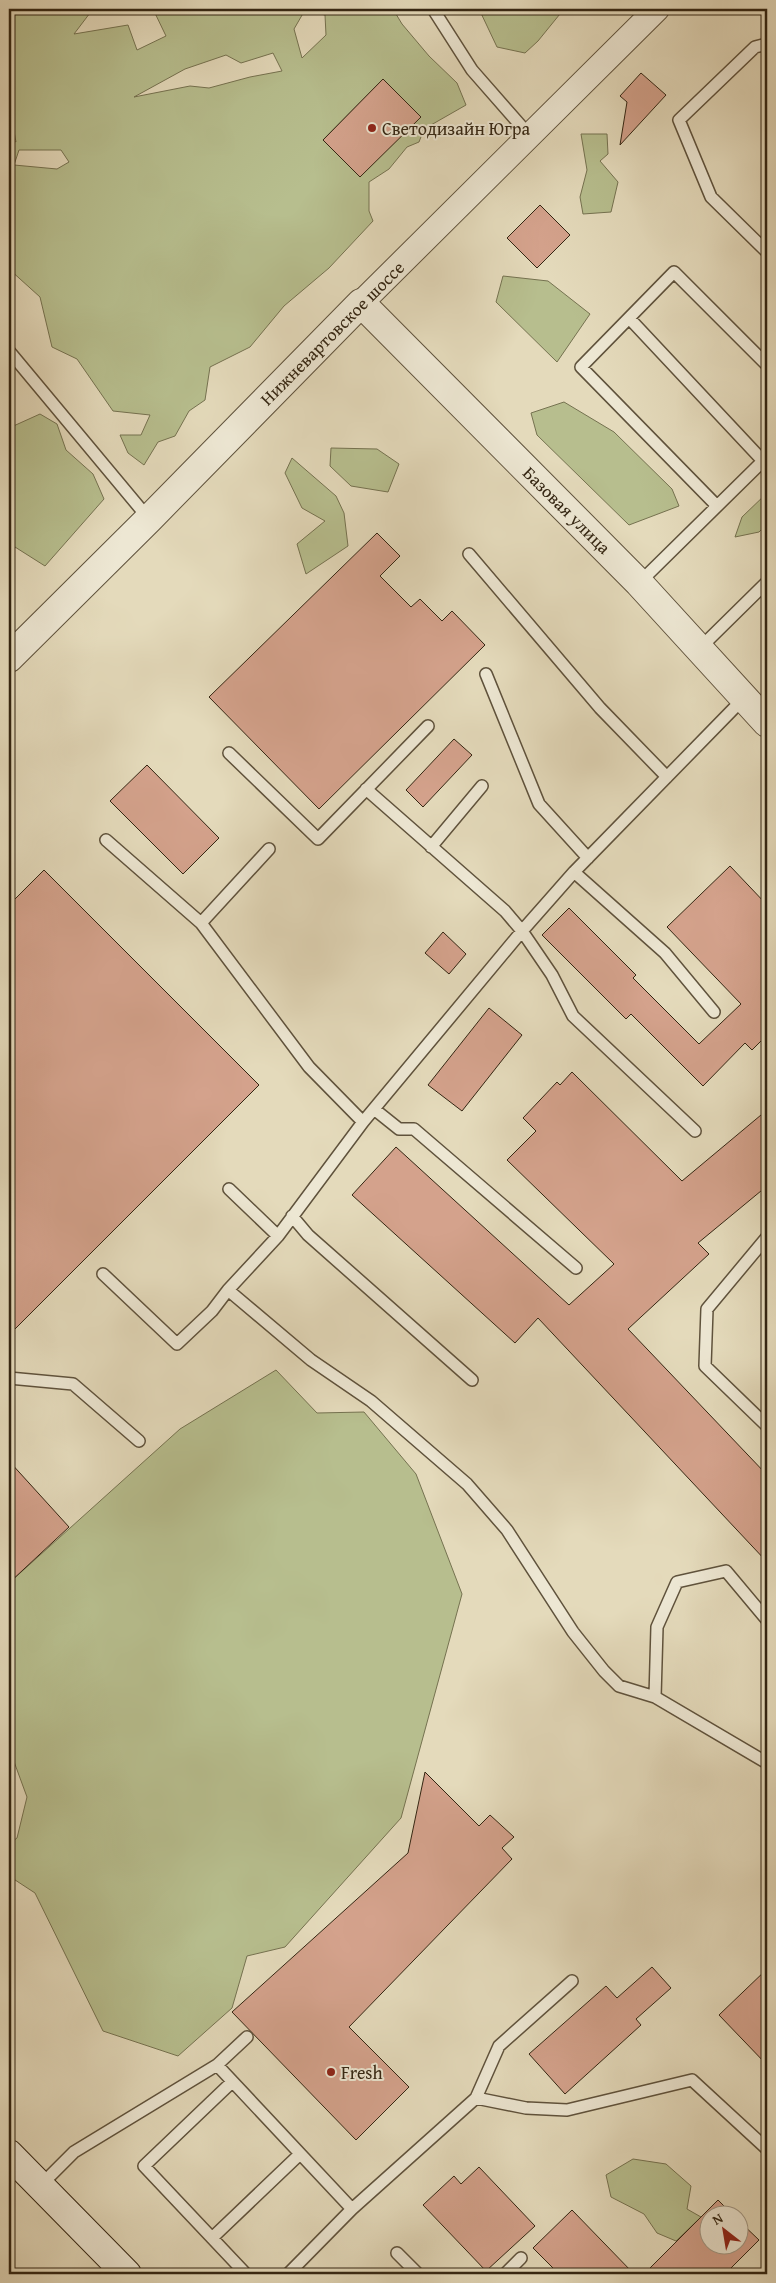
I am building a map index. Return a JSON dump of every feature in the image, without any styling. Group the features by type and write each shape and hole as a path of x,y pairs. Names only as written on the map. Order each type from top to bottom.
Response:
{"street":[{"name":"Нижневартовское шоссе","path":"9,658 656,9"},
{"name":"Базовая улица","path":"361,303 639,583 743,699 767,723"},
{"path":"9,2154 127,2274"}],"lane":[{"path":"433,9 472,70 529,135"},
{"path":"767,44 755,47 679,120 711,197 767,252"},
{"path":"717,506 581,368 674,272 767,365"},
{"path":"629,318 765,459 639,583"},
{"path":"9,351 149,519"},
{"path":"469,554 600,708 667,777"},
{"path":"699,649 767,582"},
{"path":"486,674 539,804 588,858"},
{"path":"103,1274 177,1344 212,1311 228,1290 278,1236 363,1122 522,931 574,872 743,699"},
{"path":"229,753 318,840 428,726"},
{"path":"432,847 482,786"},
{"path":"366,789 505,911 522,931 552,975 573,1016 694,1131"},
{"path":"106,840 201,923 309,1067 363,1122"},
{"path":"201,923 269,850"},
{"path":"574,872 665,953 714,1012"},
{"path":"374,1109 399,1129 414,1129 576,1268"},
{"path":"229,1189 278,1236"},
{"path":"292,1216 308,1235 472,1380"},
{"path":"767,1237 707,1309 705,1366 767,1426"},
{"path":"228,1290 312,1360 371,1401 467,1484 507,1530 573,1632 604,1672 619,1686 655,1697 767,1763"},
{"path":"9,1378 73,1384 139,1441"},
{"path":"655,1697 657,1627 677,1582 726,1570 767,1620"},
{"path":"288,2274 352,2209 476,2098 499,2046 572,1981"},
{"path":"41,2185 74,2152 217,2065 247,2037"},
{"path":"217,2065 352,2209"},
{"path":"476,2098 526,2108 566,2110 692,2080 767,2149"},
{"path":"232,2082 144,2166 246,2274"},
{"path":"212,2238 300,2154"},
{"path":"397,2253 418,2274"},
{"path":"505,2274 521,2258"}],"green space":[{"path":"9,9 93,9 74,34 128,25 137,50 166,36 153,9 188,11 190,9 393,9 402,24 429,56 457,83 466,105 424,129 419,142 407,147 389,169 369,182 369,211 373,221 329,268 284,306 250,347 210,367 205,400 189,411 175,436 158,442 144,465 128,453 120,435 141,435 150,415 113,411 77,359 52,347 40,297 9,269 9,138 16,142 9,105","holes":["305,10 325,15 326,35 302,58 294,29","273,53 282,71 209,88 190,86 134,97 185,69 226,55 241,63","383,79 420,117 360,177 323,140","19,150 61,150 69,162 57,169 14,165"]},
{"path":"479,9 564,9 538,41 525,53 497,47"},
{"path":"581,134 607,134 608,154 600,161 618,182 611,212 583,214 580,197 587,170"},
{"path":"503,276 548,281 590,314 557,362 496,302"},
{"path":"564,402 614,432 672,489 679,506 629,525 537,435 531,413"},
{"path":"40,414 57,424 66,450 93,474 104,499 45,566 15,547 9,570 9,428"},
{"path":"331,448 377,449 399,464 388,492 351,486 330,466"},
{"path":"292,458 336,496 344,513 348,546 306,574 297,544 325,521 302,508 285,473"},
{"path":"767,493 767,524 759,532 735,537 742,517"},
{"path":"276,1370 317,1413 364,1412 416,1474 462,1594 401,1818 285,1947 247,1956 232,2008 178,2056 103,2031 35,1893 9,1876 9,1844 17,1838 27,1797 9,1748 9,1583 180,1429"},
{"path":"633,2159 666,2164 691,2186 687,2209 698,2215 698,2220 676,2241 657,2233 644,2214 611,2197 606,2175"}],"building":[{"path":"641,73 666,95 620,145 627,102 620,96"},
{"name":"Светодизайн Югра","path":"383,79 421,117 360,177 323,140"},
{"path":"540,205 570,235 537,268 507,238"},
{"path":"377,533 400,556 380,576 411,607 420,599 442,621 452,611 485,645 319,809 209,697"},
{"path":"454,739 472,755 423,807 406,790"},
{"path":"147,765 219,838 183,874 110,801"},
{"path":"730,866 767,905 767,1035 752,1050 745,1043 703,1086 631,1014 626,1019 542,935 569,908 636,975 633,978 699,1044 741,1004 667,927"},
{"path":"44,870 259,1085 9,1335 9,905"},
{"path":"443,932 466,954 449,974 425,953"},
{"path":"489,1008 522,1035 462,1111 428,1085"},
{"path":"572,1072 682,1181 767,1110 767,1186 698,1243 709,1254 628,1329 767,1475 767,1562 538,1318 515,1343 352,1195 396,1147 569,1305 614,1264 507,1160 536,1131 523,1118 557,1082 560,1085"},
{"path":"9,1461 69,1527 9,1583"},
{"path":"425,1772 479,1826 490,1815 514,1837 502,1848 512,1859 349,2027 409,2087 356,2140 232,2012 408,1853"},
{"path":"652,1967 671,1988 636,2019 641,2025 565,2094 529,2054 606,1986 617,1998"},
{"path":"767,1969 767,2065 719,2015"},
{"path":"479,2167 535,2226 486,2271 423,2205 454,2176 461,2184"},
{"path":"718,2200 724,2206 712,2206"},
{"path":"572,2210 634,2274 559,2274 533,2248"},
{"path":"698,2220 698,2256 743,2256 725,2274 644,2274"},
{"path":"748,2230 759,2240 748,2251"}],"place":[{"name":"Светодизайн Югра","path":"372,128"},
{"name":"Fresh","path":"331,2072"}]}
